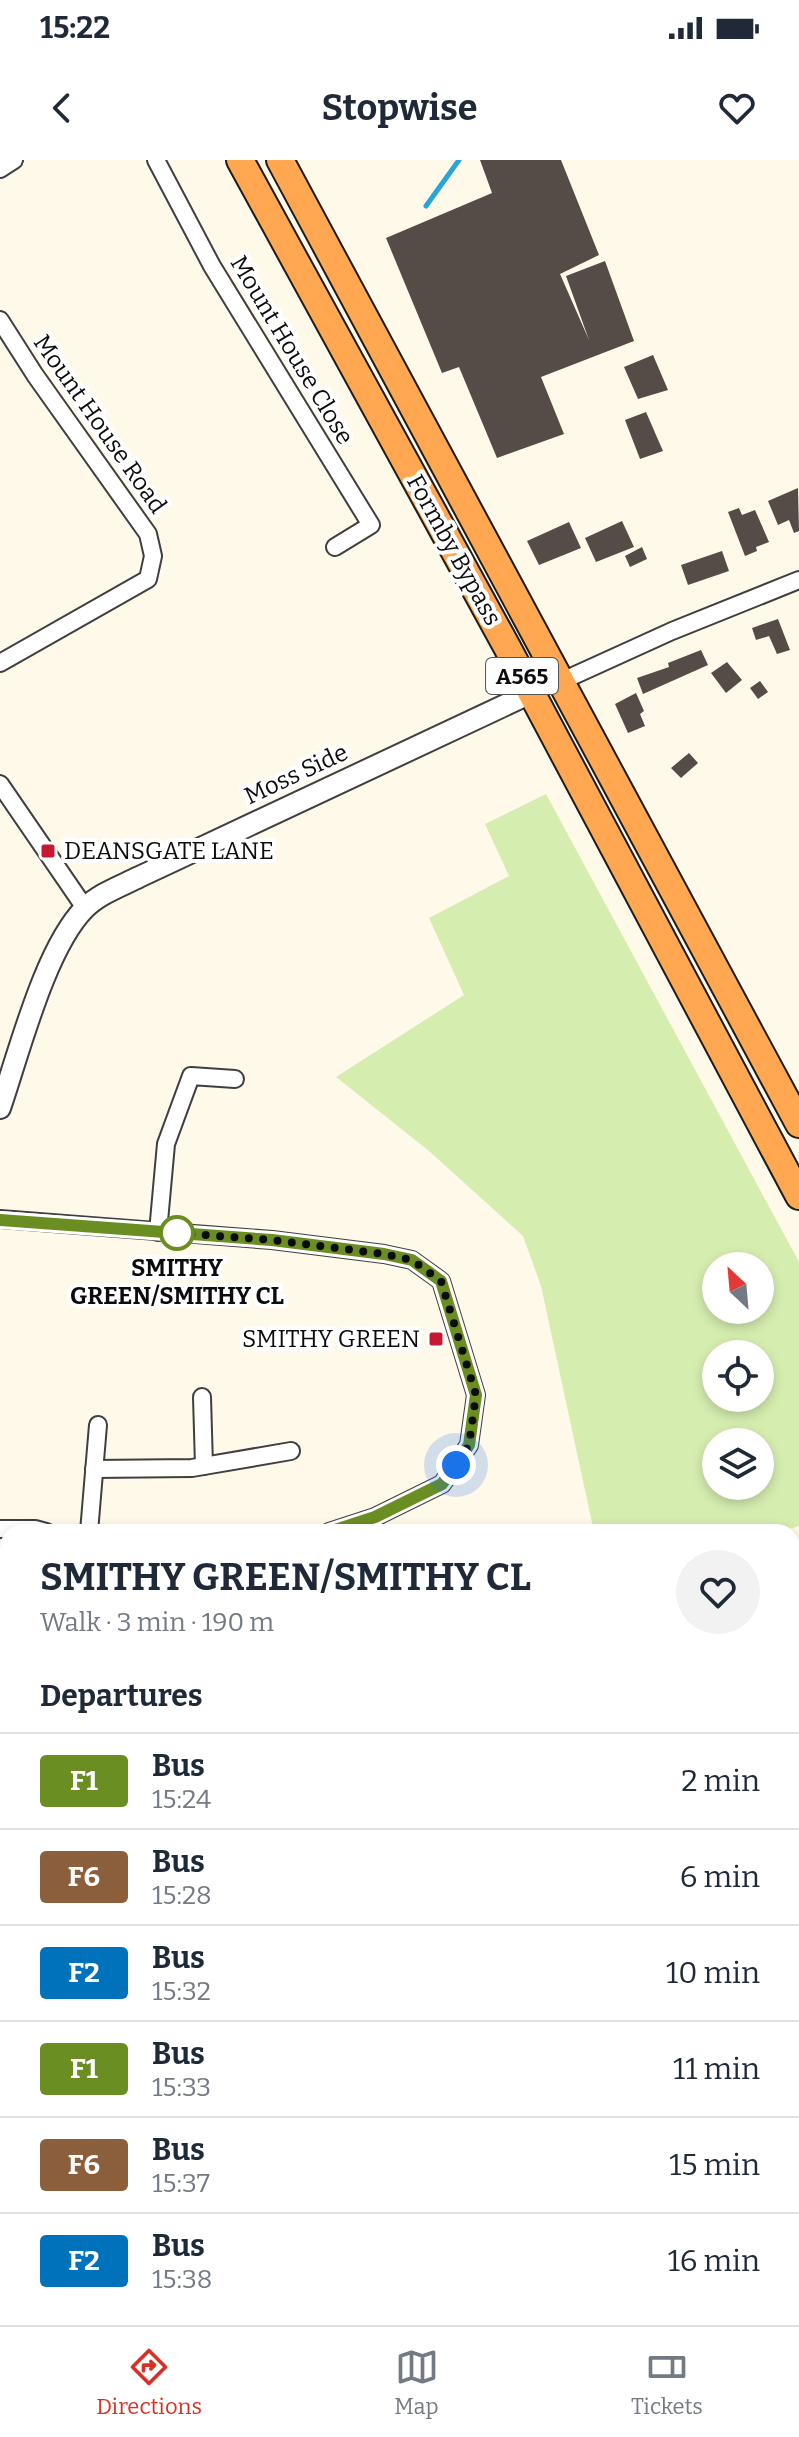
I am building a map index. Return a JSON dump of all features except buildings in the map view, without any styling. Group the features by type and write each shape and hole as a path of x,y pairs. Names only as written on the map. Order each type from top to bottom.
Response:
{"highway":[{"name":"Formby Bypass","path":"240,160 531,693 799,1196"},
{"name":"Formby Bypass","path":"280,160 799,1124"}],"street":[{"path":"0,169 14,160"},
{"name":"Mount House Close","path":"156,160 212,266 371,525 335,547"},
{"name":"Mount House Road","path":"0,320 35,375 148,534 153,556 148,579 0,663"},
{"path":"562,681 672,631 799,580"},
{"name":"Moss Side","path":"85,908 139,877 531,693"},
{"path":"0,784 85,908 62,937 0,1108"},
{"path":"158,1232 166,1144 191,1076 235,1079"},
{"path":"0,1219 272,1240 384,1254 412,1260 441,1281 476,1395 469,1445 442,1484 375,1517 354,1524"},
{"path":"202,1397 204,1466"},
{"path":"90,1524 98,1425"},
{"path":"94,1469 204,1466 291,1451"}],"green space":[{"path":"546,794 799,1262 799,1524 592,1524 541,1286 523,1236 429,1151 336,1077 464,995 429,918 509,876 485,824"}],"waterway":[{"path":"426,206 459,160"}],"bus line":[{"name":"F1","path":"0,1220 272,1240 384,1254 412,1260 441,1281 476,1395 469,1445 442,1484 375,1517 354,1524"}],"place":[{"name":"DEANSGATE LANE","path":"48,851"},
{"name":"SMITHY GREEN/SMITHY CL","path":"177,1233"},
{"name":"SMITHY GREEN","path":"436,1339"}],"route":[{"path":"177,1233 272,1240 384,1254 412,1260 441,1281 476,1395 469,1445 456,1465"}]}
